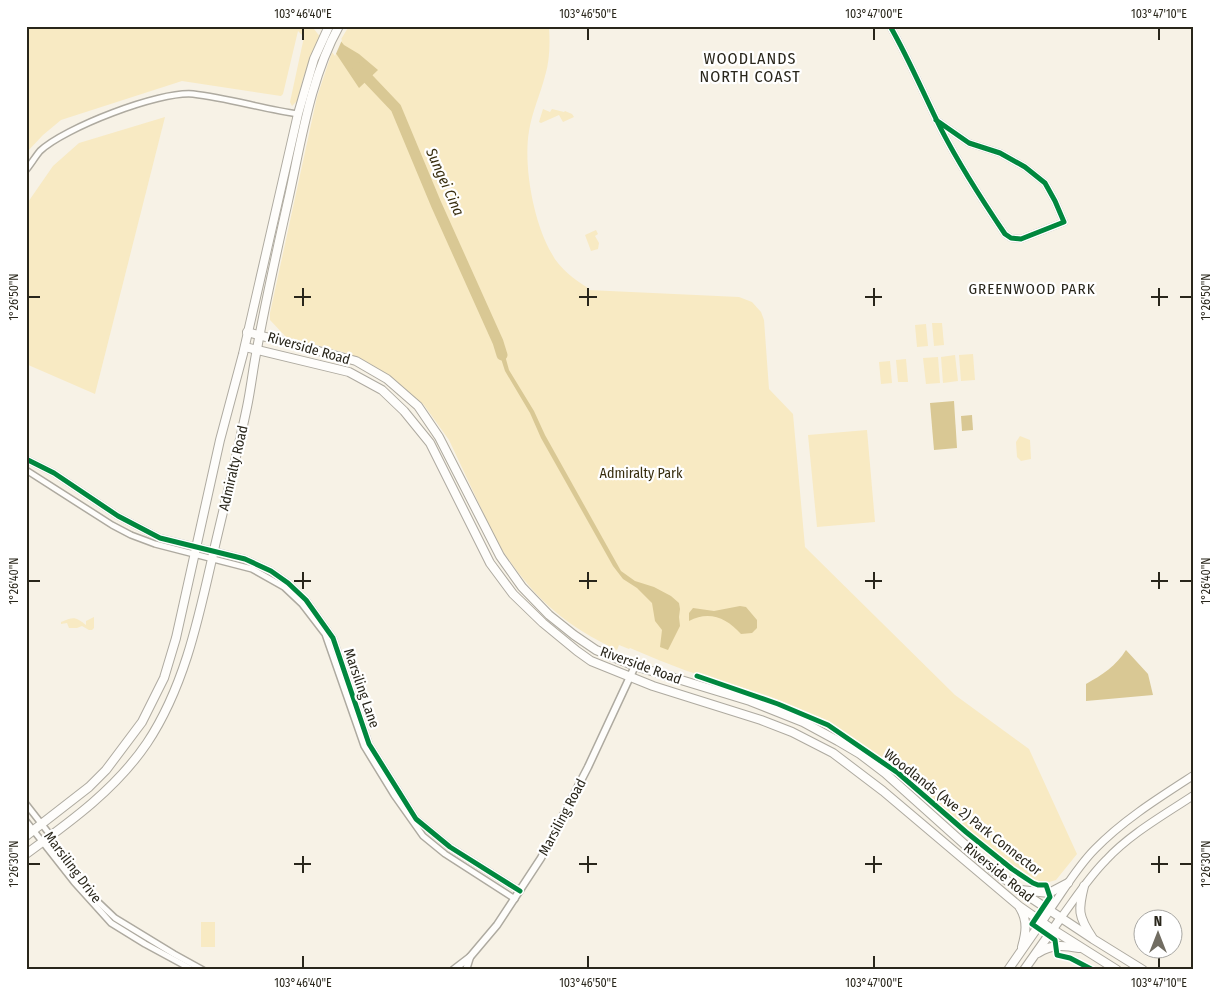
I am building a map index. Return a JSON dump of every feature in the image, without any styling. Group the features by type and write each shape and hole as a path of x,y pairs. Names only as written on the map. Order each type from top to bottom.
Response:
{"main road":[{"name":"Admiralty Road","path":"26,836 89,787 106,770 142,722 164,678 171,658 222,431 245,347 298,114 314,59 329,26"},
{"name":"Admiralty Road","path":"26,854 105,792 146,745 165,712 186,660 213,555 247,406 260,334 308,115 316,82 338,29"},
{"name":"Riverside Road","path":"248,332 356,361 386,379 418,406 439,437 492,543 522,587 549,615 574,635 596,650 635,666 750,701 803,722 838,741 860,754 892,779 1019,890 1093,940 1143,970"},
{"name":"Riverside Road","path":"245,347 349,372 382,390 404,411 430,443 490,563 513,594 549,629 591,661 654,686 743,713 792,732 833,753 921,822 1019,906 1118,970"},
{"path":"1008,970 1068,883 1095,849 1153,802 1194,775"},
{"path":"1024,970 1060,918 1106,860 1120,847 1194,795"},
{"path":"1019,890 1049,893 1068,883"},
{"path":"1084,886 1079,913 1082,923 1093,940"},
{"path":"1019,906 1024,915 1026,933 1020,954"},
{"path":"1033,956 1046,948 1056,945 1084,949"}],"street":[{"path":"890,26 905,52 936,120 973,187 1005,234 1011,238 1021,239 1064,222 1045,183 1025,167 1000,153 969,143 936,120"},
{"path":"26,170 40,152 68,132 122,110 156,99 191,94 298,114"},
{"name":"Marsiling Lane","path":"26,459 54,473 118,516 160,538 196,551"},
{"name":"Marsiling Lane","path":"26,470 121,530 155,544 213,555 270,577 284,587 302,604 325,634 339,663 369,744 416,819 450,847 520,891"},
{"name":"Marsiling Lane","path":"339,663 364,746 394,795 423,836 445,854 515,899"},
{"name":"Marsiling Road","path":"453,970 470,957 497,925 520,891 558,825 588,767 635,666"},
{"name":"Marsiling Drive","path":"26,804 51,836 61,854 82,883 114,918 203,970"},
{"name":"Marsiling Drive","path":"26,821 74,882 111,923 193,970"},
{"name":"Marsiling Road","path":"466,970 470,957"},
{"path":"459,964 466,970"}],"green space":[{"path":"26,26 324,26 303,78 297,101 292,106 290,102 304,37 298,31 281,96 182,81 61,120 26,153"},
{"name":"Admiralty Park","path":"349,26 549,26 548,64 530,124 528,161 535,211 546,242 555,259 588,290 739,297 752,302 761,312 764,320 769,389 793,414 805,547 955,695 1029,749 1077,854 1056,880 1042,884 1032,881 997,856 900,773 875,754 821,720 766,695 687,671 630,648 619,645 617,650 597,640 563,618 548,606 509,561 497,542 449,440 424,405 374,366 343,352 286,337 270,320 317,97 332,52 336,54 340,41"},
{"path":"543,109 550,112 552,109 565,111 574,117 563,122 559,115 541,123 539,122"},
{"path":"165,117 95,394 26,364 26,205 53,166 79,143"},
{"path":"596,230 598,234 595,236 599,243 598,249 591,251 585,235"},
{"path":"932,323 942,323 944,345 934,346"},
{"path":"926,324 928,346 917,347 915,325"},
{"path":"973,354 975,380 961,381 959,355"},
{"path":"955,355 958,381 943,383 941,357"},
{"path":"938,357 940,383 926,384 923,358"},
{"path":"906,359 908,382 898,382 896,360"},
{"path":"890,361 892,383 881,384 879,362"},
{"path":"867,430 875,522 817,527 808,435"},
{"path":"1020,436 1030,440 1031,459 1021,461 1017,457 1016,442"},
{"path":"94,617 94,628 92,630 82,626 69,628 67,623 61,624 65,620 75,618 86,625 86,621"},
{"path":"201,922 215,922 215,947 201,947"}],"shaded area":[{"path":"314,26 328,26 344,45 359,54 378,70 359,88 337,55"},
{"path":"501,341 509,370 534,411 545,435 621,571 635,581 654,587 671,596 679,603 680,626 668,650 660,647 662,630 655,621 652,603 637,588 623,579 613,566 541,438 530,413 505,371 496,343"},
{"path":"954,401 957,448 934,450 930,403"},
{"path":"972,415 973,430 962,431 961,416"},
{"path":"740,606 746,607 757,620 757,628 752,633 741,634 736,628 717,617 704,616 689,621 689,613 693,608 714,611"},
{"path":"1126,650 1148,674 1153,695 1086,701 1086,684 1108,670"}],"pier":[{"path":"315,26 331,26 342,40 335,56 314,29"}],"waterway":[{"name":"Sungei Cina","path":"358,68 396,108 502,355"}],"cycle path":[{"path":"890,26 904,51 935,116 941,129 948,143 1005,234 1011,238 1021,239 1064,222 1045,183 1025,167 1000,153 969,143 936,120"},
{"path":"26,459 54,473 118,516 160,538 245,559 271,571 288,583 306,600 333,638 369,744 416,819 450,847 520,891"},
{"name":"Woodlands (Ave 2) Park Connector","path":"697,676 778,704 828,725 898,773 1012,869 1033,883 1046,885 1050,897 1032,924 1055,940 1057,955 1070,958 1093,970"}],"district":[{"name":"WOODLANDS NORTH COAST","path":"750,67"},
{"name":"GREENWOOD PARK","path":"1032,289"}]}
